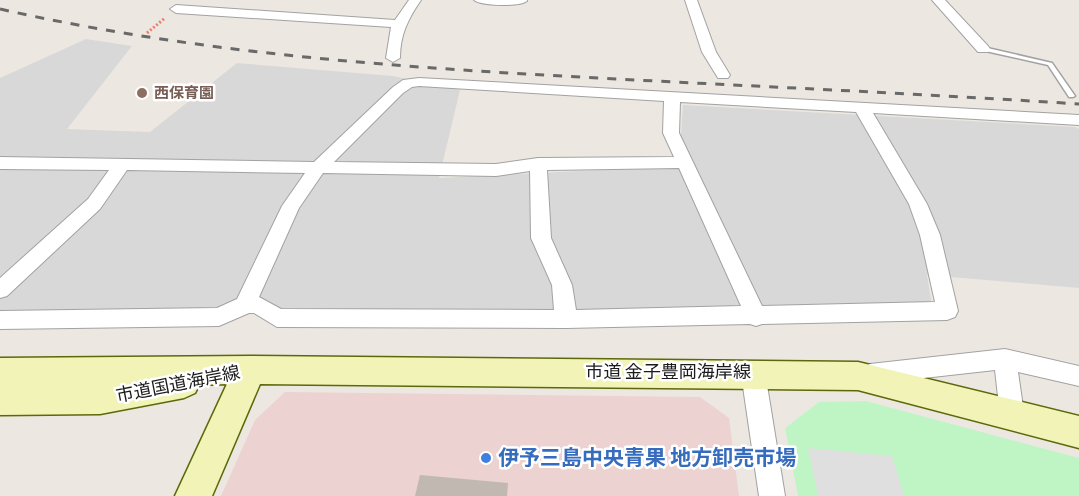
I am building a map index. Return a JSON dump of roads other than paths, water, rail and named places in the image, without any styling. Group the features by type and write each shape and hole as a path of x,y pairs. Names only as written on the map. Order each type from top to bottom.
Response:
{"street":[{"path":"393,58 393,40 398,24 415,0"},
{"path":"480,0 520,1"},
{"path":"691,0 710,52 723,75"},
{"path":"938,0 983,49"},
{"path":"176,9 398,24"},
{"path":"245,304 291,206 318,168 408,83 1079,120"},
{"path":"672,96 670,133 756,317"},
{"path":"0,320 219,317 245,304 261,305 277,318 566,319 756,317 947,311 930,235 918,204 862,108"},
{"path":"0,163 496,170 538,164 685,162"},
{"path":"538,164 541,238 562,285 566,319"},
{"path":"0,290 94,204 122,165"},
{"path":"1005,359 1012,414"},
{"path":"858,376 1005,359 1079,376"},
{"path":"193,496 250,370"},
{"name":"市道 金子豊岡海岸線","path":"250,370 753,373 858,376 1079,432"},
{"name":"市道国道海岸線","path":"0,372 250,370"},
{"name":"市道国道海岸線","path":"0,400 100,399 250,370"},
{"path":"753,373 772,496"}],"lane":[{"path":"983,49 1050,64 1071,96"}],"railway":[{"path":"0,9 153,38 383,64 538,75 1079,104"}],"place":[{"name":"西保育園","path":"142,93"},
{"name":"伊予三島中央青果 地方卸売市場","path":"486,458"}]}
